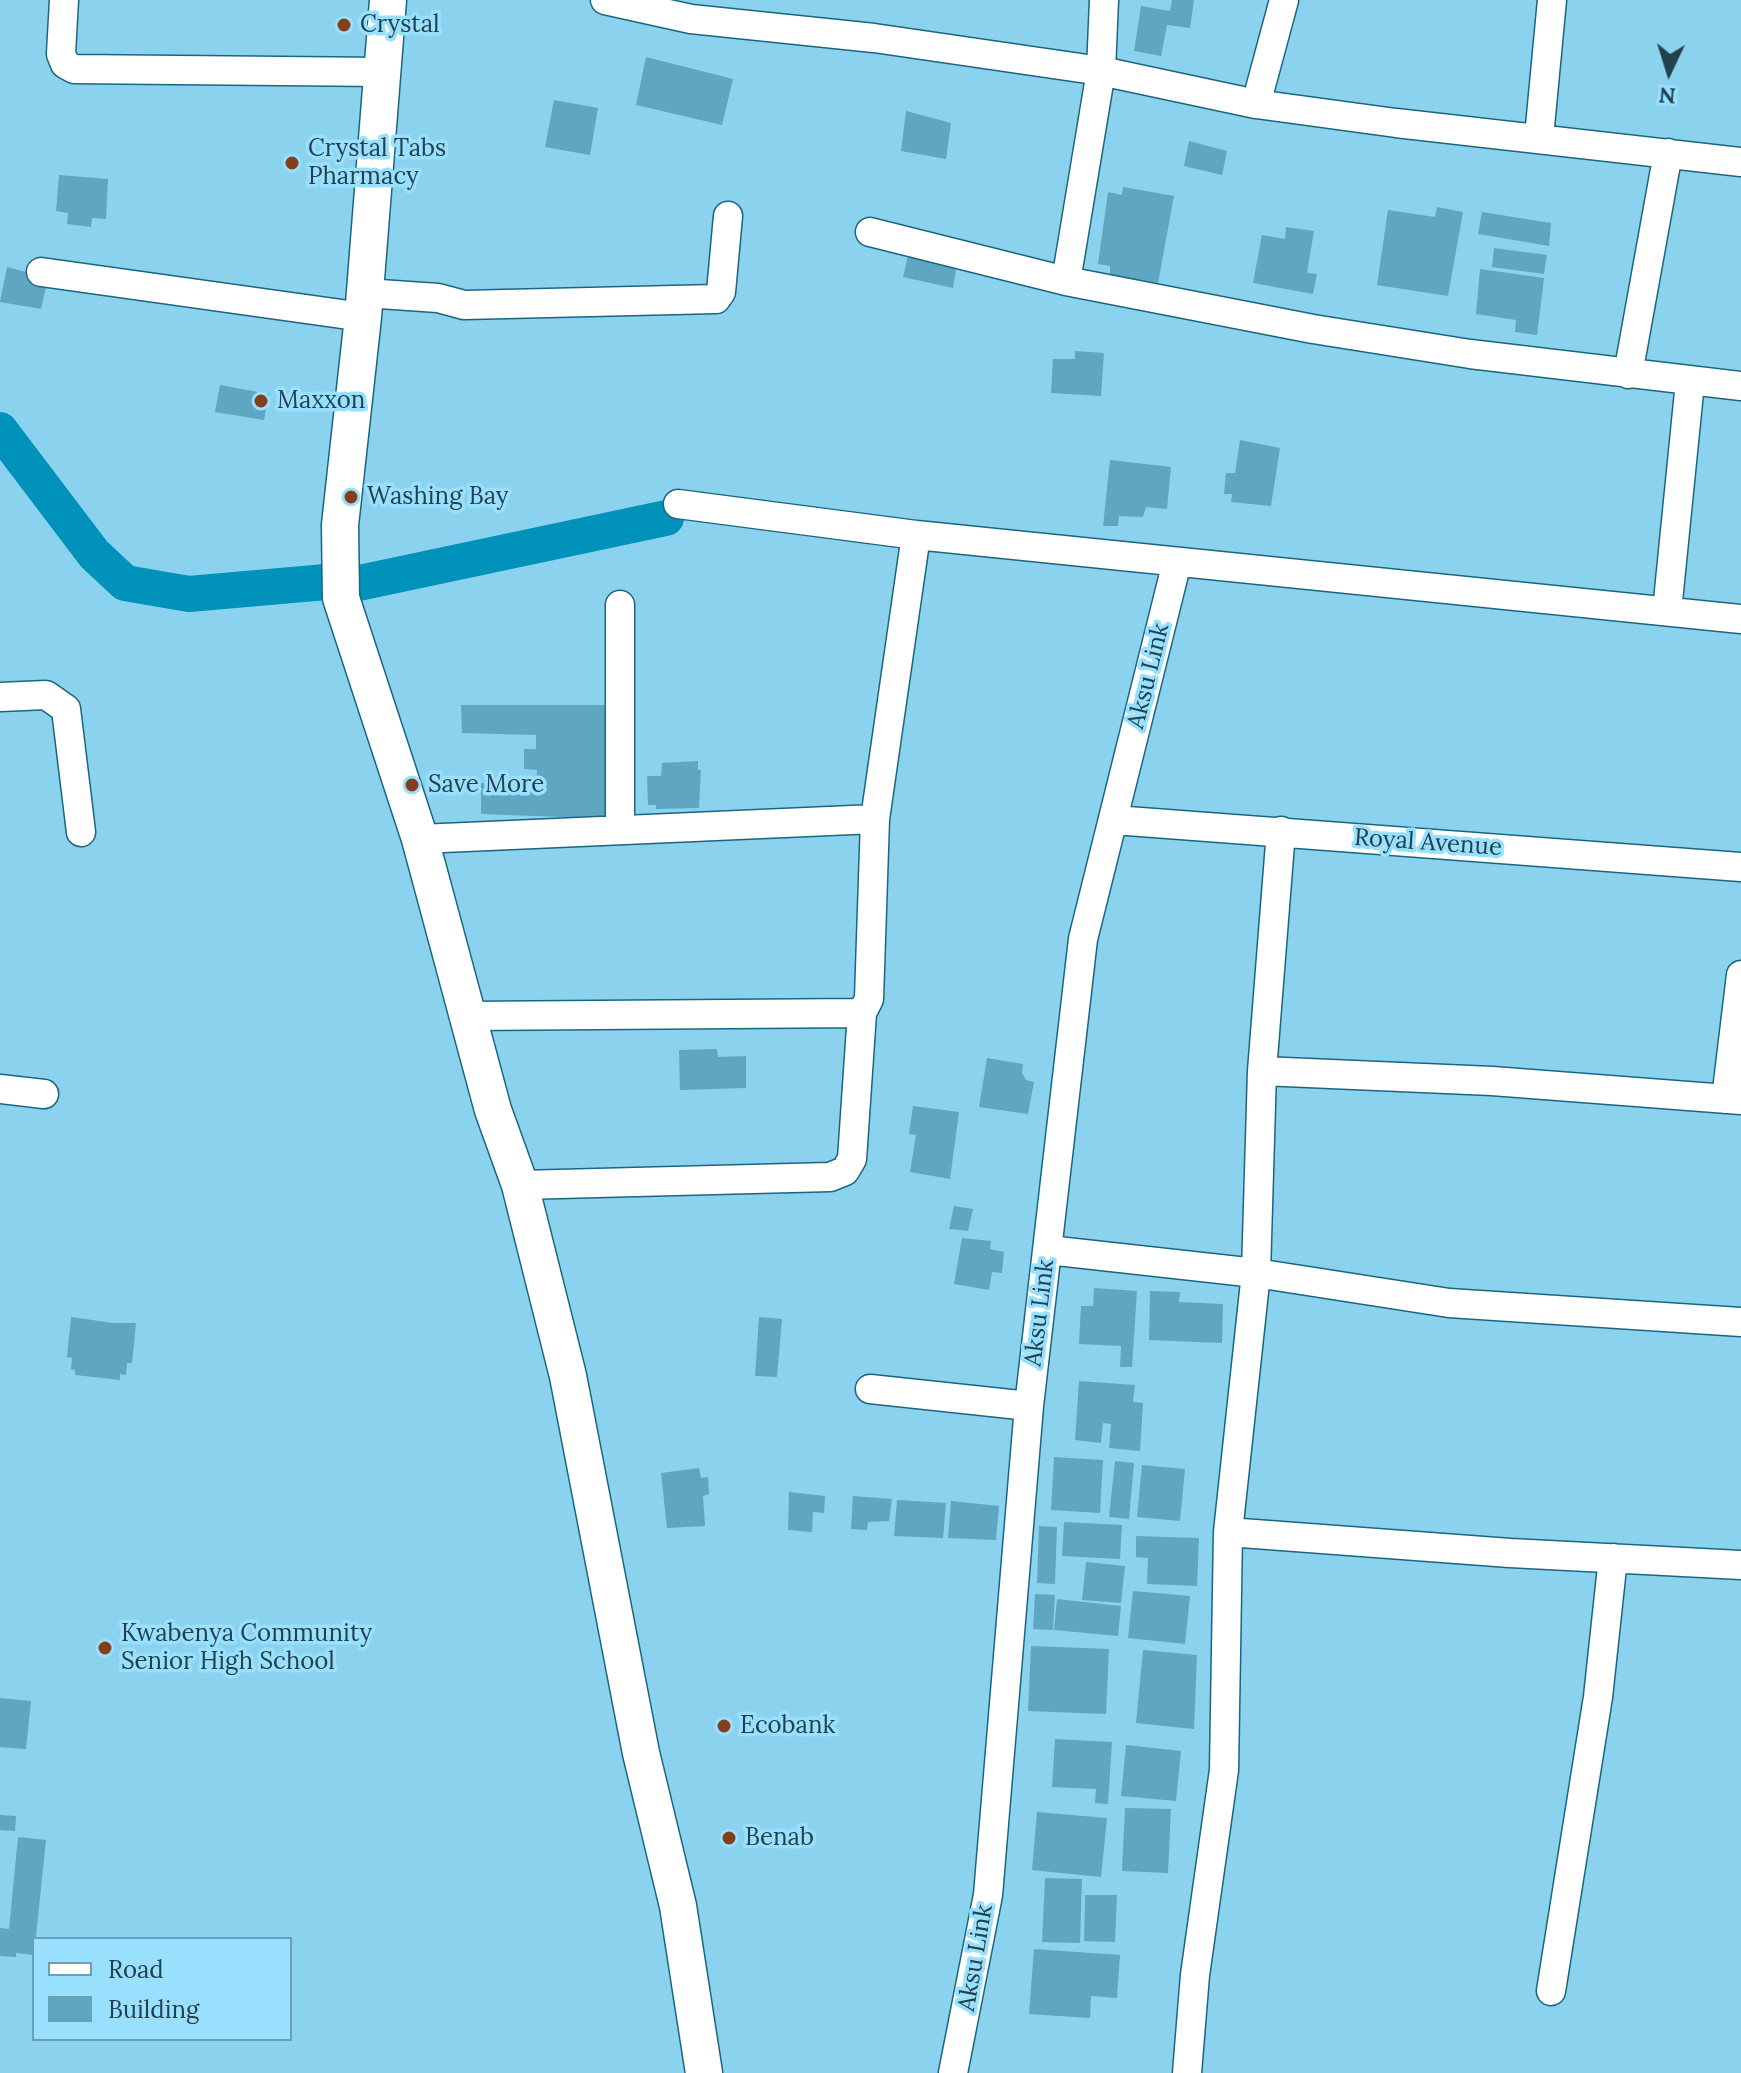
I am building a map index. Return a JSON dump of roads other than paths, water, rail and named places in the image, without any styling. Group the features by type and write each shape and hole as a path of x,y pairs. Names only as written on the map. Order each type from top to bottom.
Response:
{"main road":[{"path":"388,0 364,305 340,525 341,598 420,839 467,1016 520,1185 586,1463 641,1753 678,1906 704,2073"}],"street":[{"path":"64,0 61,54 65,64 74,69 384,72"},
{"path":"605,0 691,19 874,38 1101,71 1256,104 1741,162"},
{"path":"1066,281 1101,71 1104,0"},
{"path":"1256,104 1284,0"},
{"path":"1539,137 1552,0"},
{"path":"1628,374 1668,153"},
{"path":"41,272 364,305 438,298 464,305 716,299 721,292 728,216"},
{"path":"870,232 1066,281 1313,329 1628,374 1741,386"},
{"path":"1667,611 1690,382"},
{"path":"678,504 916,535 1741,619"},
{"path":"520,1185 830,1177 845,1171 852,1159 862,1013 869,999 875,819 916,535"},
{"name":"Aksu Link","path":"953,2073 988,1895 1029,1406 1083,939 1177,562"},
{"path":"620,605 620,828"},
{"path":"0,697 46,695 66,709 81,832"},
{"path":"420,839 875,819"},
{"name":"Royal Avenue","path":"1114,820 1741,867"},
{"path":"1187,2073 1195,1975 1224,1770 1228,1532 1256,1273 1262,1071 1281,831"},
{"path":"1262,1071 1492,1081 1734,1099 1741,975"},
{"path":"467,1016 862,1013"},
{"path":"0,1089 44,1094"},
{"path":"1048,1250 1256,1273 1449,1303 1741,1322"},
{"path":"870,1389 1029,1406"},
{"path":"1228,1532 1741,1565"},
{"path":"1551,1991 1598,1697 1613,1558"}],"waterway":[{"path":"0,430 94,554 125,583 189,594 326,582"},
{"path":"359,583 666,518"}],"place":[{"name":"Crystal","path":"344,25"},
{"name":"Crystal Tabs Pharmacy","path":"292,163"},
{"name":"Maxxon","path":"261,401"},
{"name":"Washing Bay","path":"351,497"},
{"name":"Save More","path":"412,785"},
{"name":"Kwabenya Community Senior High School","path":"105,1648"},
{"name":"Ecobank","path":"724,1726"},
{"name":"Benab","path":"729,1838"}]}
